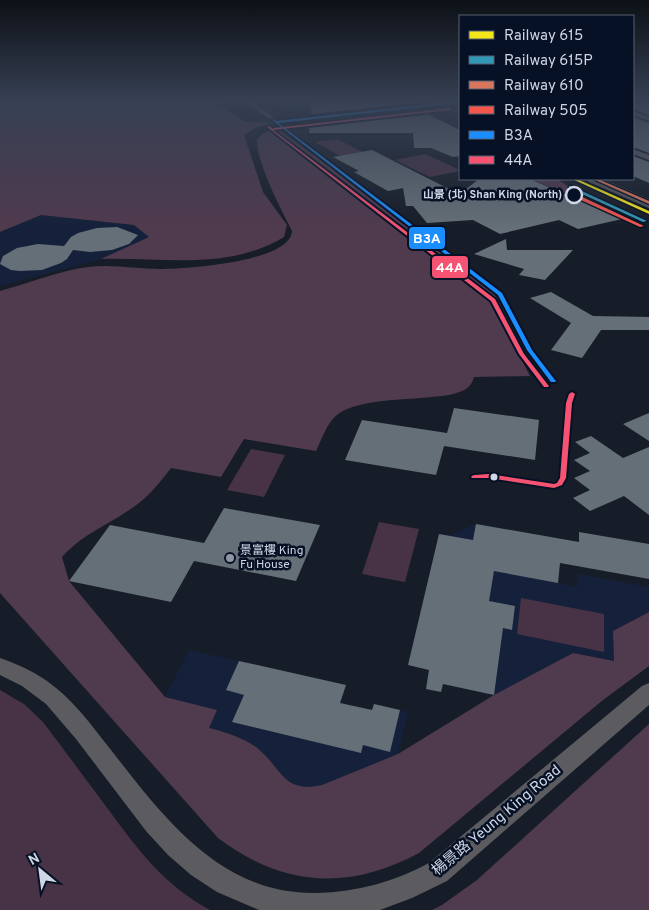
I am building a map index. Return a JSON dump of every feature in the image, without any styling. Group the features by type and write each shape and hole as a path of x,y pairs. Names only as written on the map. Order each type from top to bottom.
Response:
{"main road":[{"path":"595,180 649,204"},
{"path":"613,180 649,196"}],"street":[{"path":"634,151 649,158"},
{"name":"楊景路 Yeung King Road","path":"0,666 33,681 65,708 148,815 169,840 200,869 236,889 279,903 300,906 349,906 375,900 401,892 438,872 649,692"}],"shaded area":[{"path":"0,142 246,142 263,192 287,225 284,237 263,248 218,258 195,260 101,259 149,237 134,225 41,215 0,232"},
{"path":"257,142 296,142 347,179 495,294 523,348 516,349 530,376 474,377 468,387 455,393 358,405 334,417 316,451 244,439 221,477 171,468 145,498 133,508 85,537 70,549 62,557 69,581 165,697 217,710 209,728 251,743 290,782 298,786 322,785 398,754 494,695 573,653 614,661 613,631 649,612 649,666 603,700 419,853 367,874 341,878 316,878 291,874 267,866 242,854 218,838 0,593 0,291 55,274 88,267 160,269 191,267 235,262 274,250 287,242 292,231 260,160"},
{"path":"316,142 344,142 365,153 342,157"},
{"path":"425,154 459,171 430,177 395,160"},
{"path":"533,180 559,180 571,188 568,195"},
{"path":"41,215 134,225 150,237 101,259 0,286 0,232"},
{"path":"251,449 285,455 264,497 227,490"},
{"path":"379,522 419,529 405,582 362,574"},
{"path":"476,524 561,539 558,583 577,587 578,574 649,587 649,612 613,631 614,661 573,653 494,695 443,684 441,692 426,689 429,670 408,665 439,534 448,536"},
{"path":"521,598 604,614 604,652 517,634"},
{"path":"189,650 346,685 341,703 372,710 374,704 408,712 398,754 322,785 309,788 296,786 285,780 278,770 241,738 225,732 208,729 217,710 165,697"},
{"path":"0,690 24,704 43,722 128,836 164,877 193,900 210,910 0,910"},
{"path":"649,724 649,910 432,910 477,880"}],"building":[{"path":"414,142 459,142 459,156 453,157 431,148 414,148"},
{"path":"634,142 649,142 649,153 634,147"},
{"path":"372,150 453,191 466,189 478,180 532,180 622,219 578,229 559,220 500,234 473,220 427,223 413,206 406,206 403,188 388,191 354,172 359,171 333,157"},
{"path":"634,156 649,162 649,183 634,176"},
{"path":"117,227 138,235 129,244 112,250 90,252 73,250 67,259 61,263 42,270 11,270 0,264 3,256 17,248 38,244 64,246 71,237 78,233 97,228"},
{"path":"506,239 507,250 573,250 545,280 519,275 524,269 474,254"},
{"path":"551,292 593,316 649,317 649,330 601,330 582,358 551,350 571,323 530,298"},
{"path":"454,408 539,420 535,460 444,446 436,475 345,460 362,420 447,433"},
{"path":"649,413 649,441 623,424"},
{"path":"591,436 623,458 649,447 649,515 624,496 590,511 573,498 590,490 574,478 590,471 574,460 590,453 575,442"},
{"name":"景富樓 King Fu House","path":"224,508 320,525 296,581 194,561 171,602 69,581 110,525 204,543"},
{"path":"476,524 579,542 579,532 649,544 649,579 560,563 558,583 494,571 489,601 515,606 512,630 503,628 494,695 443,684 441,692 426,689 429,670 408,665 439,534 473,540"},
{"path":"239,661 346,685 340,703 372,710 374,704 400,710 390,752 363,745 361,753 232,722 244,695 226,690"}],"rail line":[{"name":"615","path":"576,180 649,213"},
{"name":"610","path":"597,180 649,203"},
{"name":"615P","path":"570,187 645,221"},
{"name":"505","path":"574,195 642,226"}],"transit line":[{"name":"44A","path":"288,142 493,300 522,354 546,386"},
{"name":"B3A","path":"302,142 500,294 530,350 553,381"},
{"name":"44A","path":"474,477 489,476 554,486 560,484 563,478 569,403 572,394"}],"place":[{"name":"山景 (北) Shan King (North)","path":"574,195"},
{"name":"景富樓 King Fu House","path":"230,558"}]}
